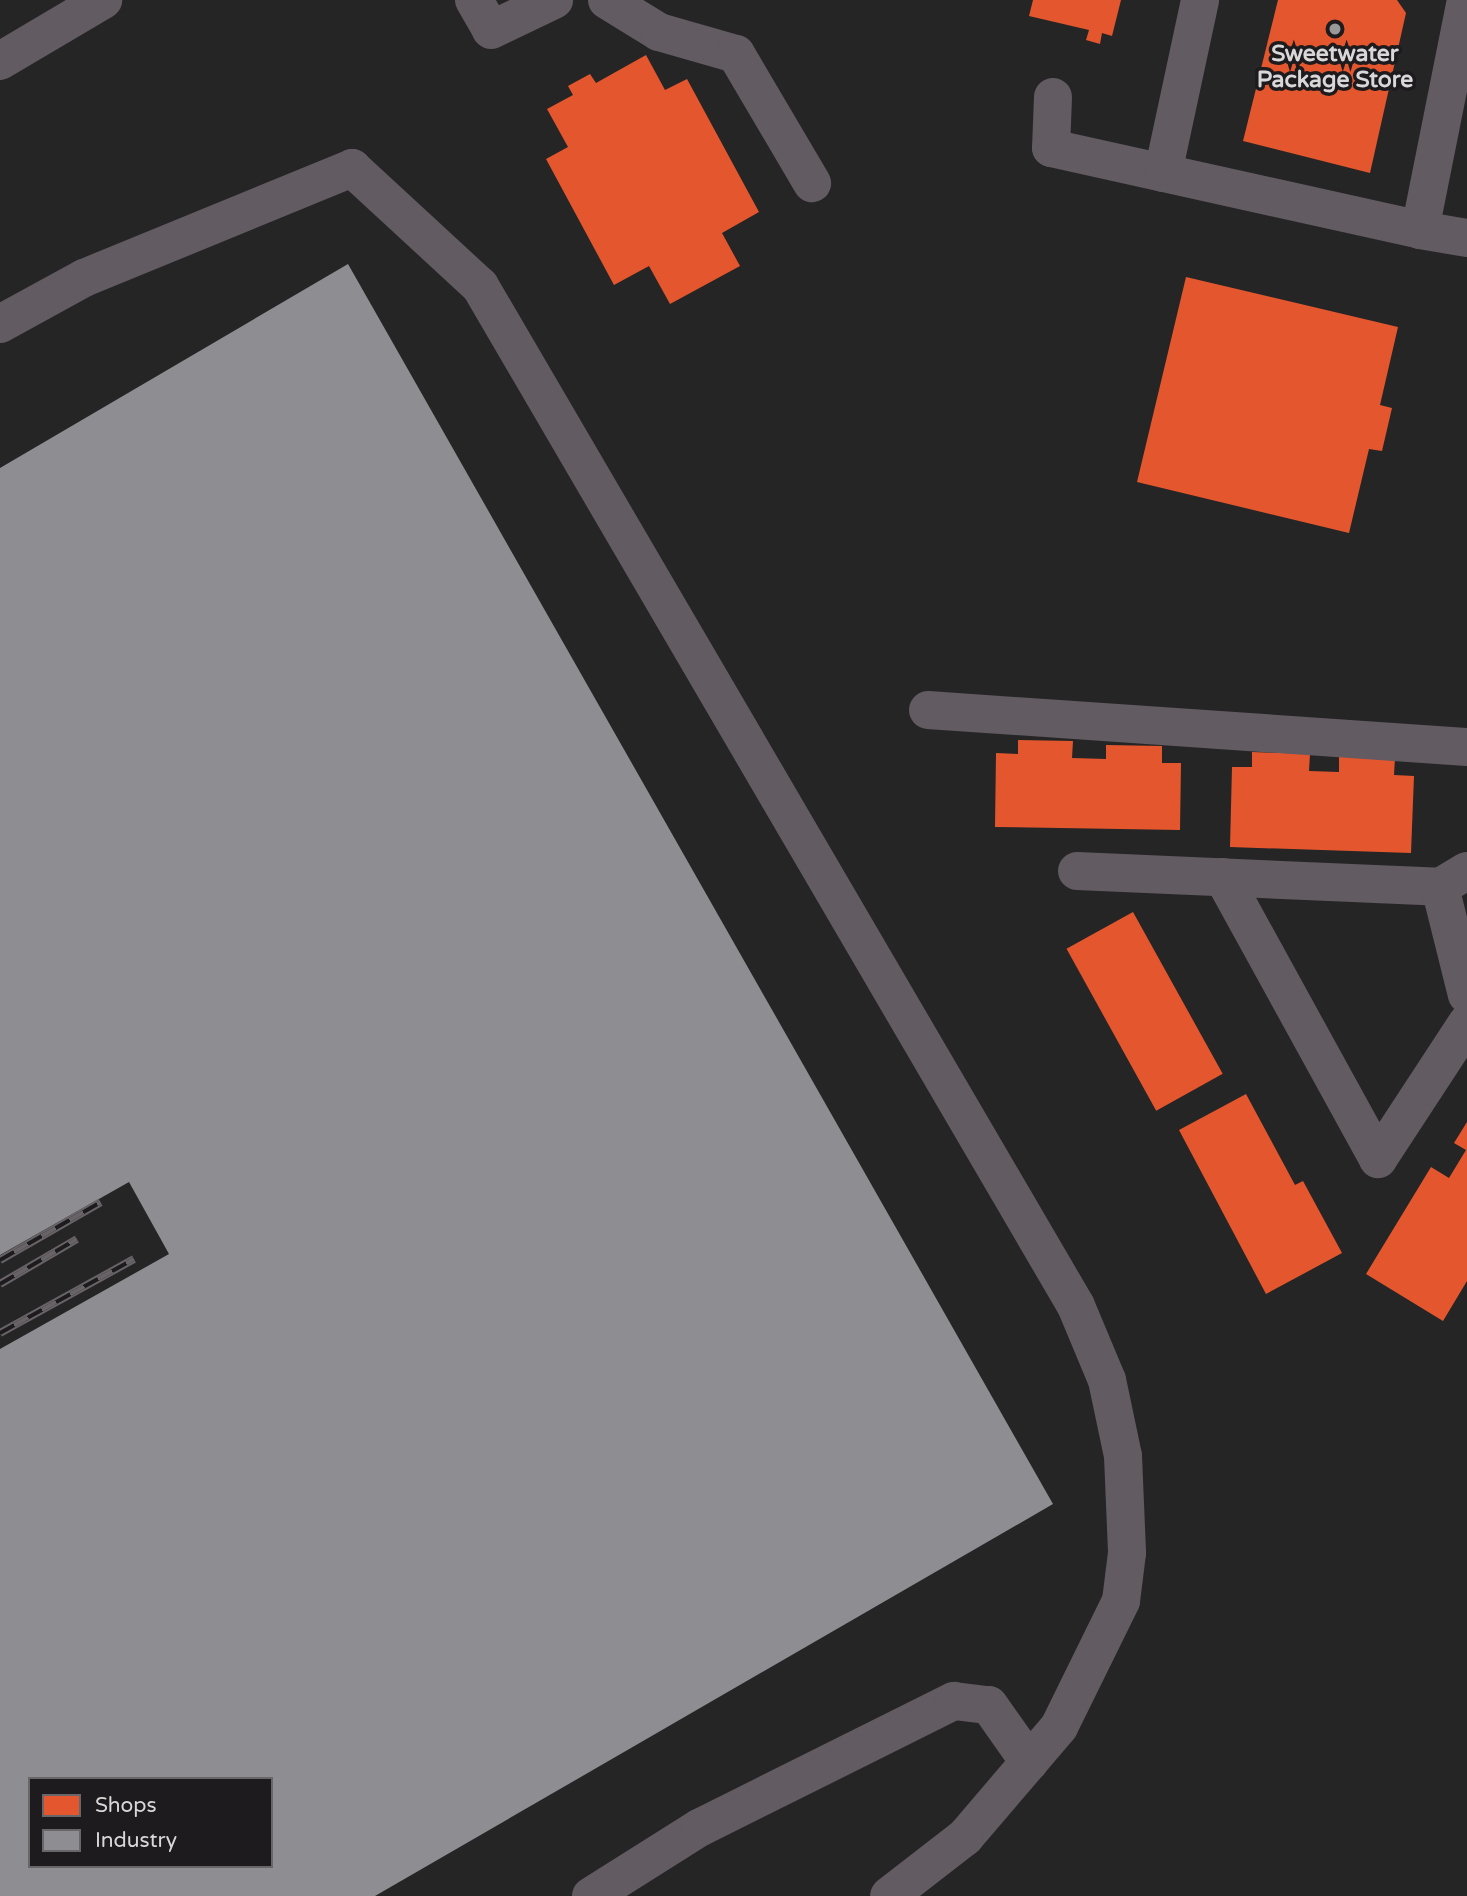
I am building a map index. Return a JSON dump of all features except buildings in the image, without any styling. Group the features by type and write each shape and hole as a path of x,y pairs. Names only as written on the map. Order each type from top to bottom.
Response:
{"street":[{"path":"0,61 103,0"},
{"path":"474,0 491,30 554,0"},
{"path":"607,0 659,33 736,54 812,183"},
{"path":"1163,173 1200,0"},
{"path":"1420,230 1466,0"},
{"path":"1053,97 1052,148 1420,230 1467,238"},
{"path":"0,324 84,278 352,168 480,286 1076,1306 1107,1380 1123,1456 1127,1553 1121,1601 1059,1727 965,1837 890,1896"},
{"path":"928,710 1467,747"},
{"path":"1077,871 1223,877 1454,879 1467,995"},
{"path":"1223,877 1378,1159 1467,1023"},
{"path":"591,1896 699,1828 954,1701 989,1705 1030,1762"}],"railway":[{"path":"0,1260 101,1202"},
{"path":"0,1284 77,1239"},
{"path":"0,1333 134,1259"}],"place":[{"name":"Sweetwater Package Store","path":"1335,29"}]}
